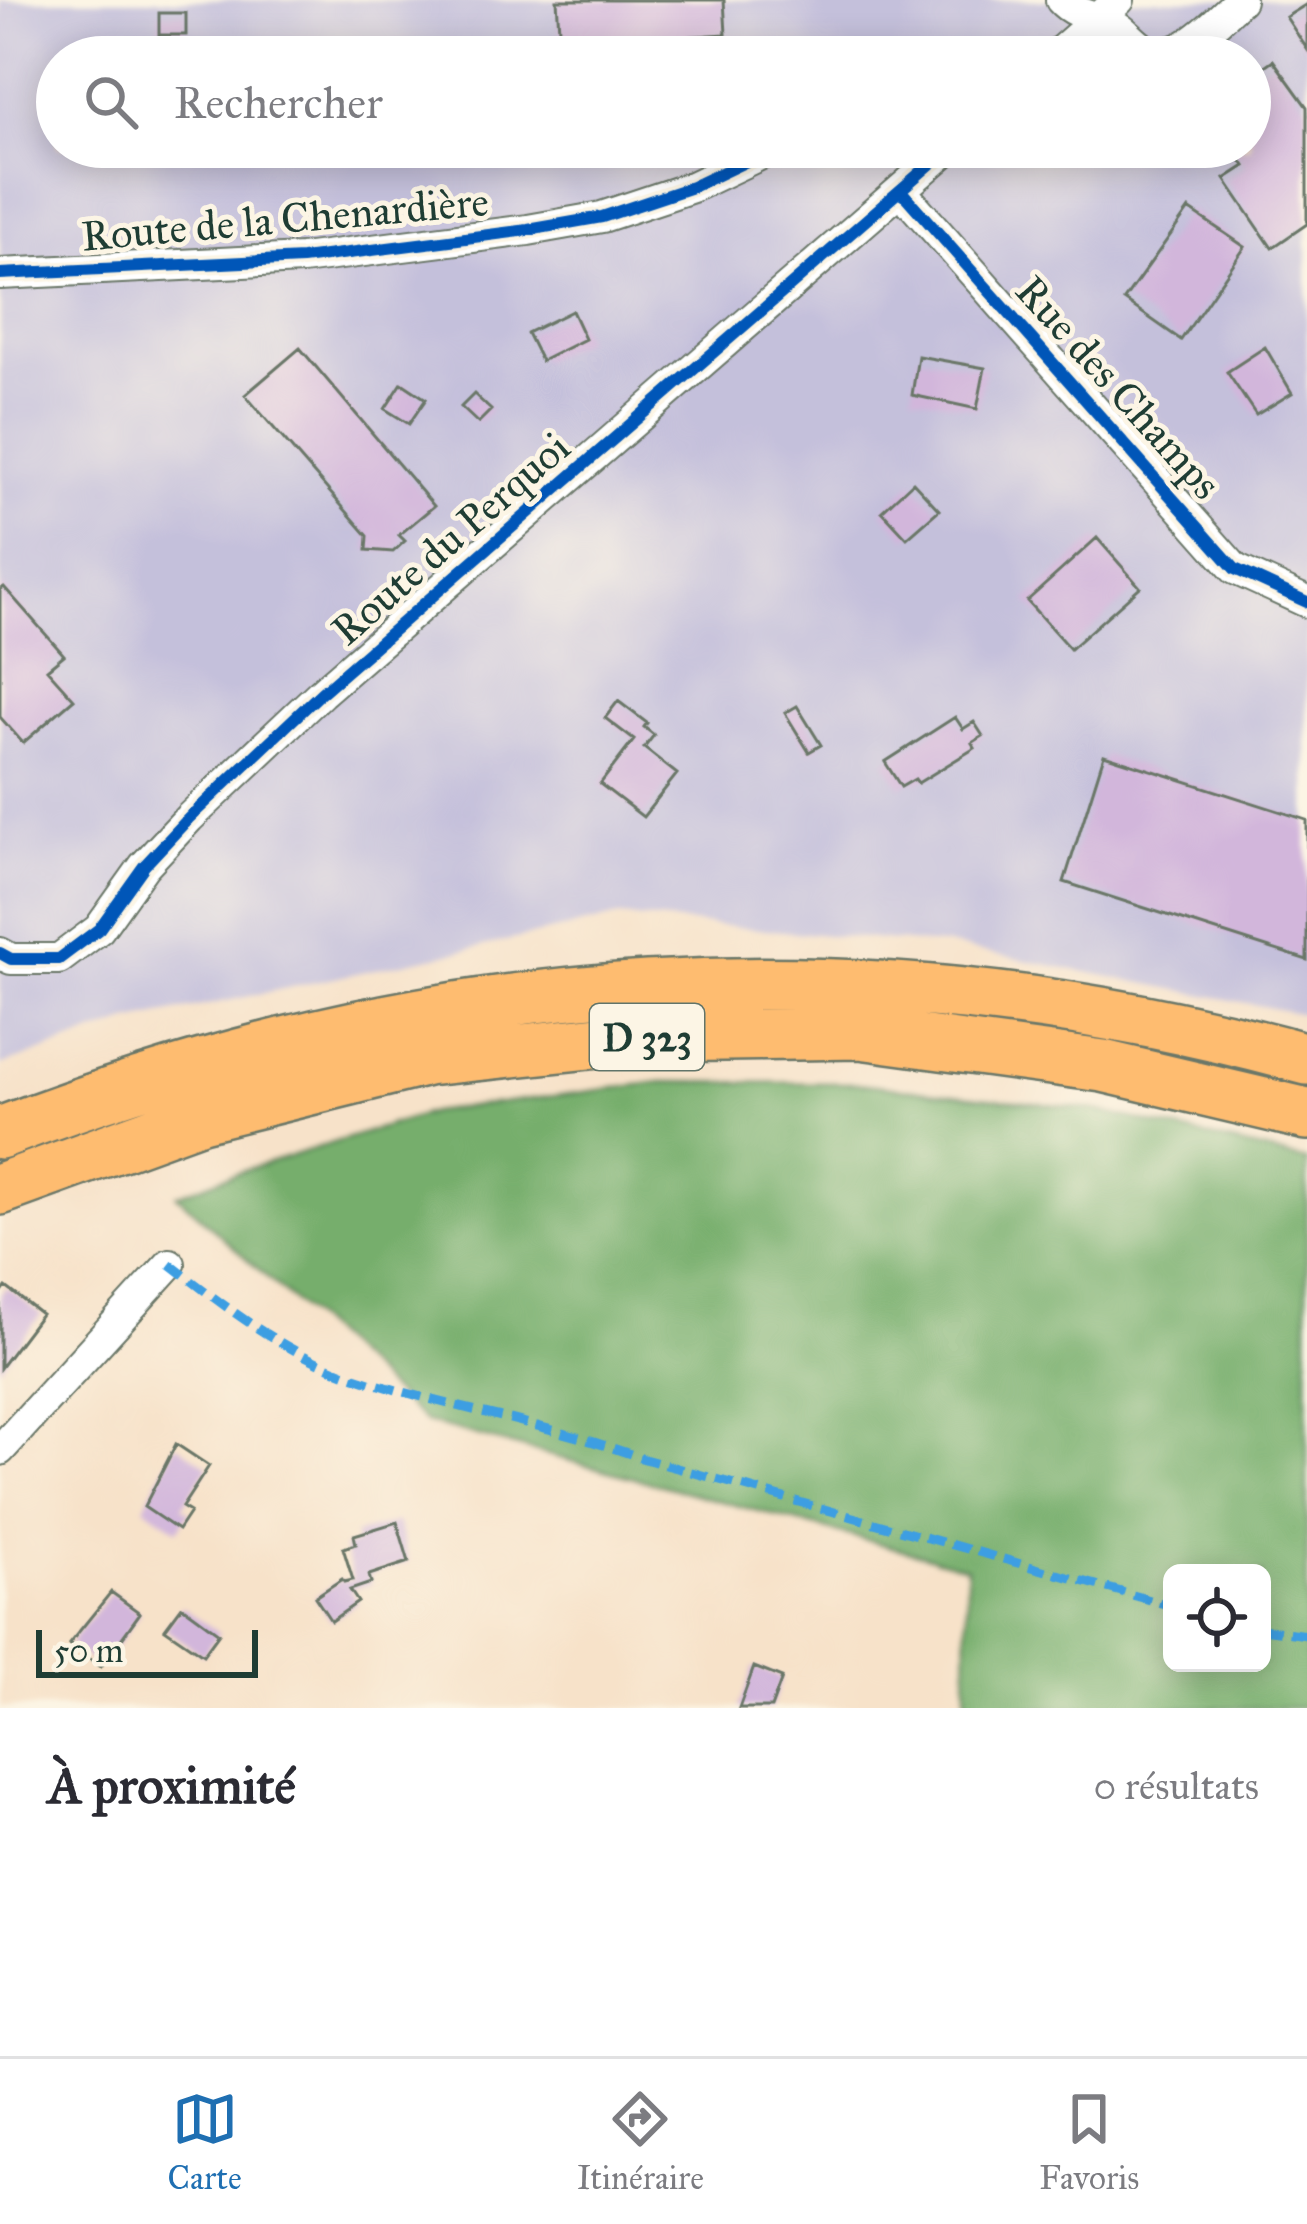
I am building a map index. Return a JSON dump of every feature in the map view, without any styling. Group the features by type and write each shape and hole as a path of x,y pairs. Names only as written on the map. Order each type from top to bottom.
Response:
{"highway":[{"name":"D 323","path":"0,1133 164,1075 309,1034 462,1006 678,983 809,983 1027,1001 1170,1026 1307,1059"},
{"name":"D 323","path":"0,1189 201,1116 427,1060 657,1036 860,1033 1103,1066 1307,1114"}],"street":[{"path":"1061,0 1070,10 1109,9"},
{"path":"1195,36 1240,0"},
{"path":"1109,9 1130,36"},
{"path":"1078,36 1109,9"},
{"name":"Route de la Chenardière","path":"0,274 302,259 528,230 602,217 729,168"},
{"name":"Route du Perquoi","path":"0,953 11,959 59,959 99,929 144,866 189,818 321,693 921,168"},
{"name":"Rue des Champs","path":"901,190 1235,569 1307,602"},
{"path":"0,1450 170,1264"}],"shaded area":[{"path":"0,0 1307,0 1307,1015 951,946 619,917 129,1022 0,1066"}],"green space":[{"path":"661,1082 856,1083 1095,1110 1307,1161 1307,1708 966,1708 967,1567 425,1422 177,1195 431,1112"}],"building":[{"path":"557,0 724,0 726,34 559,36"},
{"path":"1307,4 1307,49 1286,17"},
{"path":"159,13 186,13 186,35 159,35"},
{"path":"1271,61 1307,107 1307,224 1272,248 1225,179 1242,168 1271,168"},
{"path":"1189,209 1245,247 1181,340 1124,300"},
{"path":"572,311 585,339 541,361 527,333"},
{"path":"1265,347 1292,393 1256,415 1227,372"},
{"path":"300,348 434,506 399,535 405,541 393,552 367,550 368,536 245,395"},
{"path":"918,356 985,368 977,409 912,395"},
{"path":"402,383 426,399 409,424 385,409"},
{"path":"474,394 491,410 478,423 461,407"},
{"path":"913,482 939,510 907,538 882,511"},
{"path":"1097,538 1140,587 1070,649 1027,601"},
{"path":"4,587 64,655 47,669 74,699 23,743 0,717 0,590"},
{"path":"618,701 647,723 644,727 654,735 644,748 677,774 643,817 600,784 634,740 605,718"},
{"path":"797,706 821,745 809,752 785,713"},
{"path":"955,717 963,729 974,722 983,736 972,743 975,748 918,783 915,779 901,787 885,762"},
{"path":"1104,755 1307,820 1307,960 1064,882"},
{"path":"6,1287 41,1314 0,1368 0,1295"},
{"path":"176,1444 209,1466 182,1507 190,1512 178,1530 144,1507"},
{"path":"397,1522 409,1562 369,1575 371,1583 350,1590 358,1602 331,1621 315,1597 342,1579 353,1580 343,1548 356,1544 354,1535"},
{"path":"111,1592 140,1613 101,1667 69,1644"},
{"path":"182,1606 219,1633 203,1655 165,1629"},
{"path":"754,1667 782,1678 771,1708 739,1708"}],"marked path":[{"path":"170,1264 283,1344 358,1378 1163,1603"},
{"path":"1271,1630 1307,1635"}],"cycle path":[{"path":"0,274 302,259 528,230 602,217 692,187 732,168"},
{"path":"0,953 11,959 59,959 99,929 144,866 189,818 321,693 926,168"},
{"path":"901,191 1235,569 1307,602"}]}
